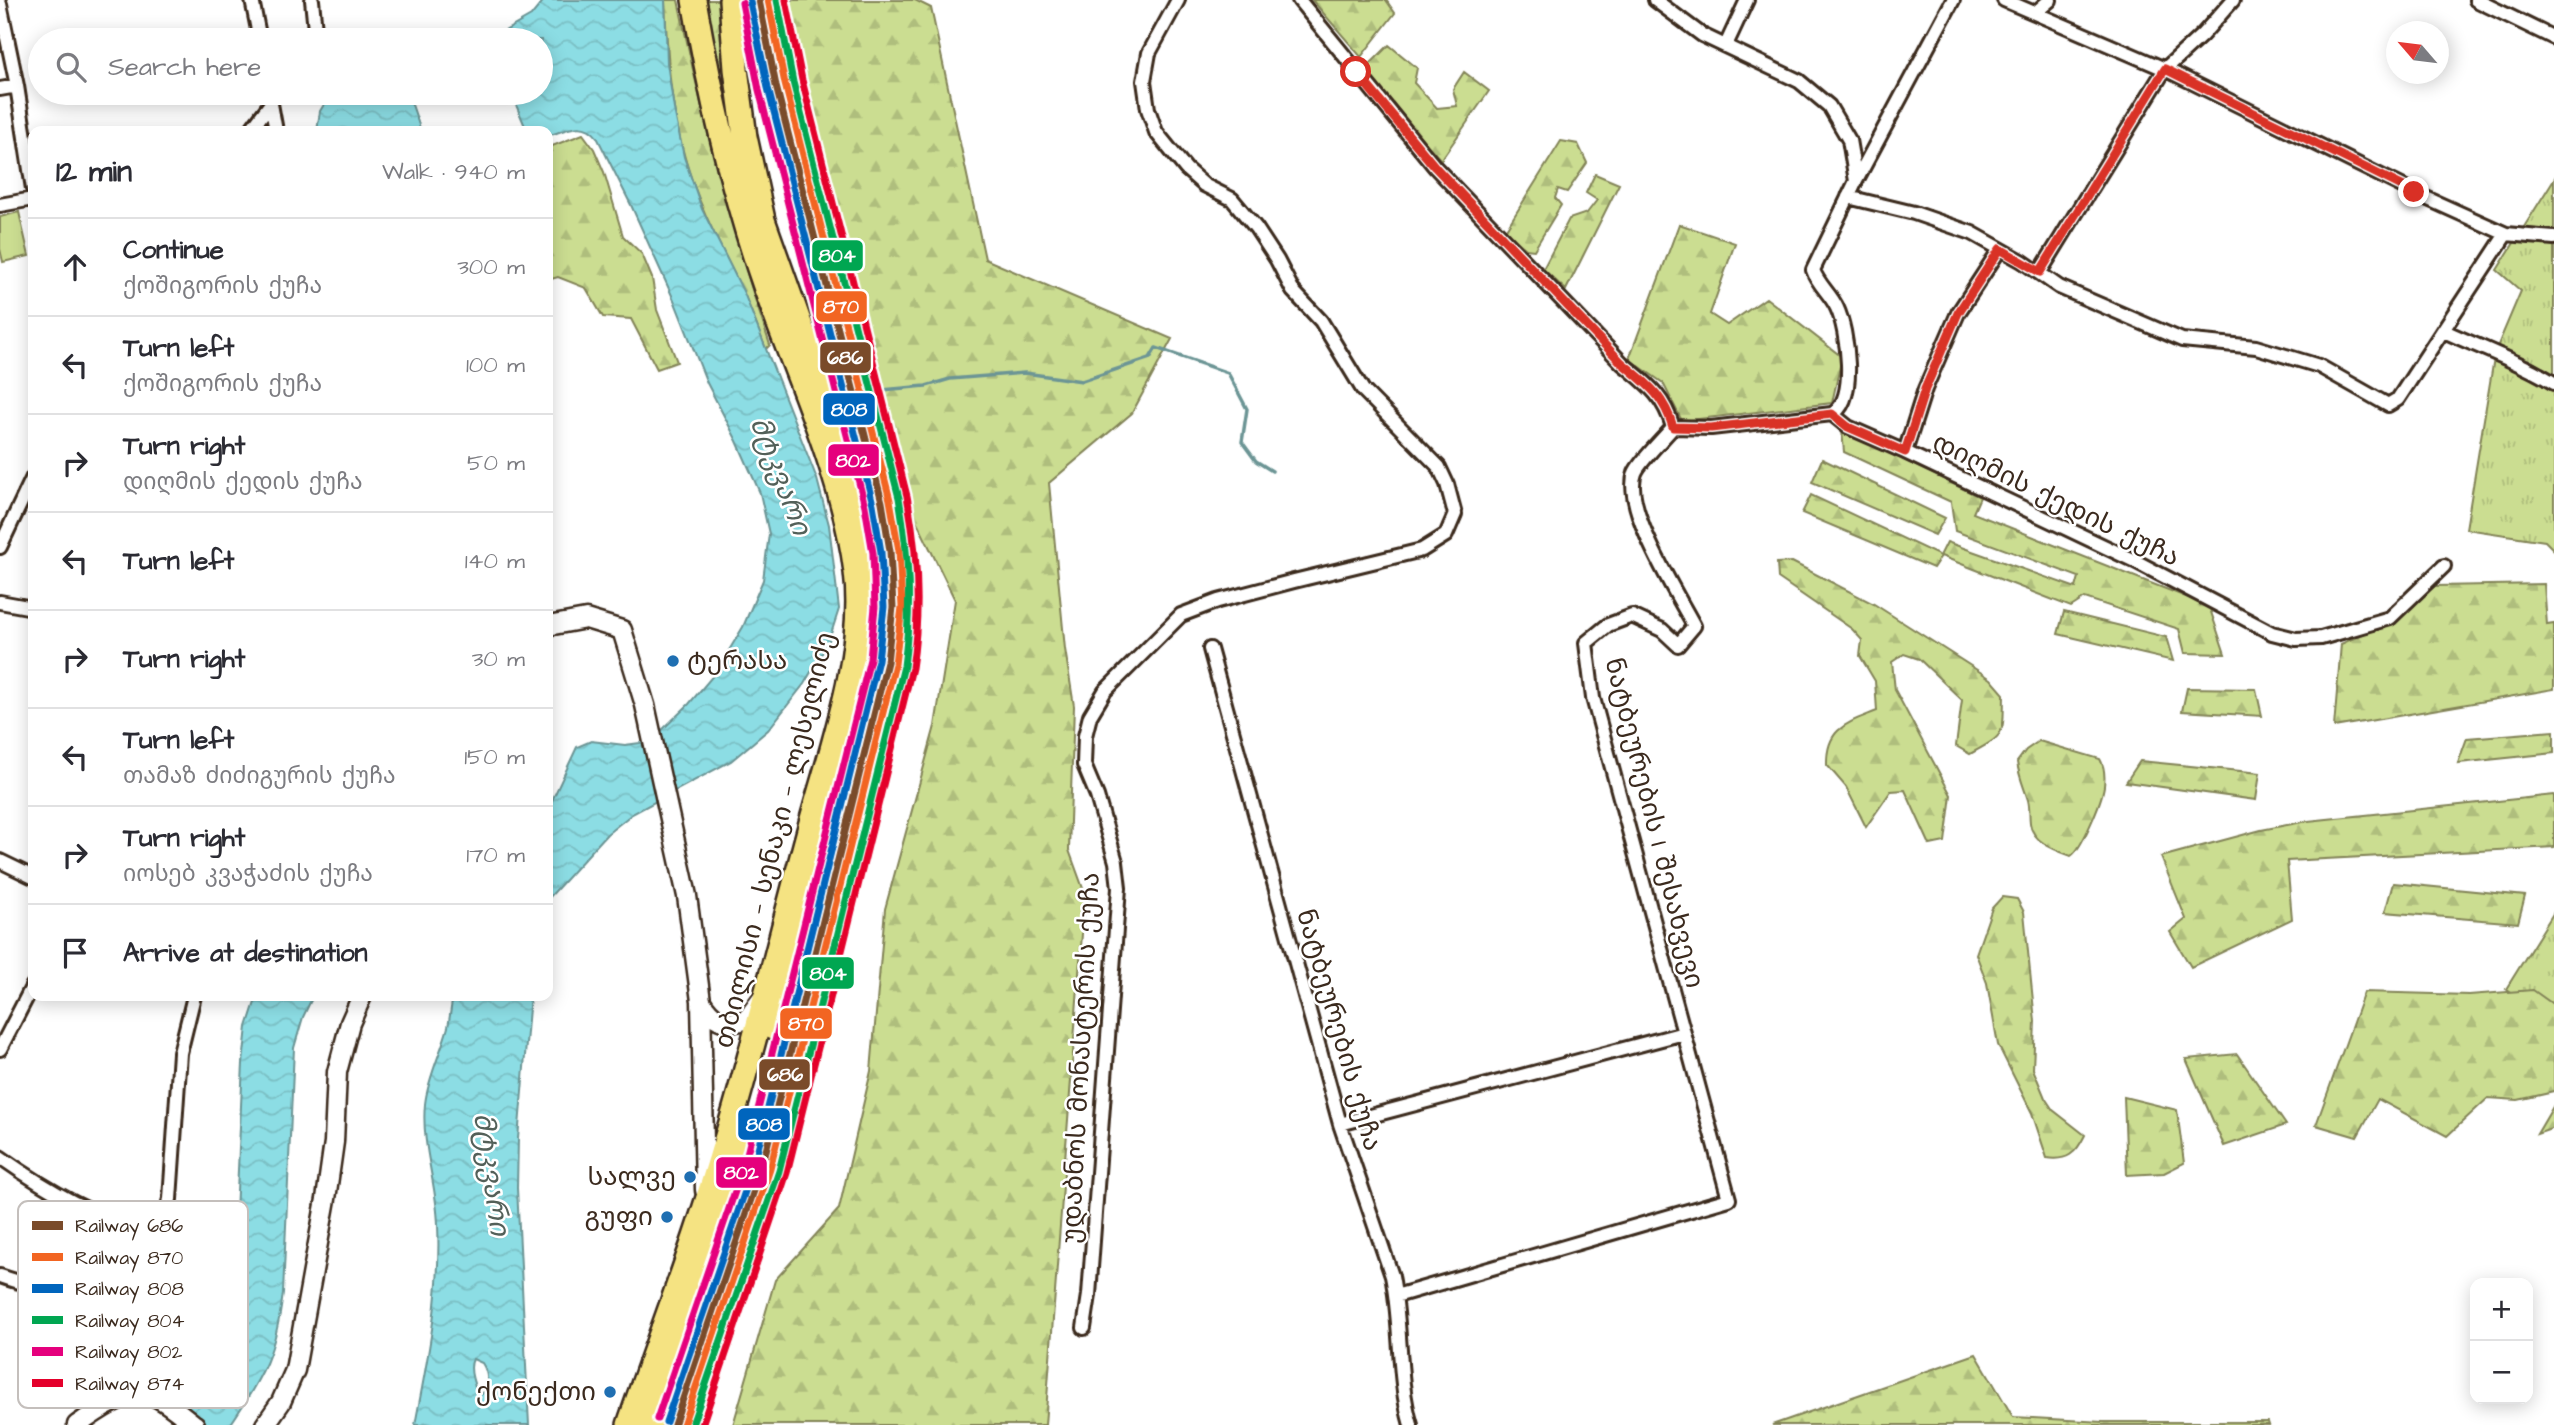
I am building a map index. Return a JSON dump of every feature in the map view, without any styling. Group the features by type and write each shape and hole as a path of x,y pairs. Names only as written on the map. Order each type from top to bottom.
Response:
{"highway":[{"name":"თბილისი — სენაკი — ლესელიძე","path":"629,1425 727,1138 849,673 858,611 857,575 843,506 764,283 735,189 705,63 694,0"},
{"name":"თბილისი — სენაკი — ლესელიძე","path":"650,1425 720,1220 859,711 878,605 874,559 861,496 764,220 745,137 731,0"}],"street":[{"path":"252,0 258,28"},
{"path":"312,0 315,28"},
{"name":"უდაბნოს მონასტერის ქუჩა","path":"1084,1328 1089,1295 1119,888 1116,862 1097,796 1084,765 1085,736 1090,716 1105,691 1181,615 1219,601 1422,550 1446,535 1455,514 1439,467 1363,390 1321,321 1293,291 1256,228 1231,199 1204,185 1186,169 1156,132 1144,81 1149,54 1178,0"},
{"path":"1299,0 1435,167 1622,363 1656,390 1668,409 1673,427 1711,428 1832,414 1843,401 1849,361 1843,324 1837,306 1815,277 1813,270 1856,181 1953,0"},
{"path":"1656,0 1702,35 1799,81 1829,106 1849,140 1856,181"},
{"path":"1726,45 1747,0"},
{"path":"2004,0 2165,69 2426,198 2506,234 2554,238"},
{"path":"2035,13 2050,0"},
{"path":"2040,272 2165,69 2202,35 2233,0"},
{"path":"2476,0 2554,38"},
{"path":"0,4 28,156"},
{"path":"0,89 17,86"},
{"path":"253,126 266,105"},
{"path":"271,105 275,126"},
{"path":"1848,197 1914,213 1972,233 2040,272 2059,287 2182,340 2256,347 2319,366 2388,405 2398,400 2506,234"},
{"path":"0,205 28,200"},
{"path":"1905,452 1925,389 1958,313 2000,249"},
{"path":"2444,331 2500,358 2531,369 2554,383"},
{"name":"დიღმის ქედის ქუჩა","path":"1832,414 1848,427 2135,561 2267,632 2295,639 2321,638 2390,618 2444,566"},
{"name":"ნატბეურების I შესახვევი","path":"1396,1296 1729,1199 1593,698 1586,643 1608,625 1632,616 1662,630 1678,645 1694,626 1645,533 1633,491 1635,472 1673,427"},
{"path":"0,547 28,488"},
{"path":"0,602 28,607"},
{"path":"553,625 586,619 622,630 645,705 687,895 701,1001 704,1208"},
{"name":"ნატბეურების ქუჩა","path":"1210,649 1340,1124 1392,1276 1405,1404 1411,1425"},
{"path":"0,861 28,875"},
{"path":"701,1001 708,1013 716,1019 730,1023 747,1019 766,992"},
{"path":"0,1049 28,995"},
{"path":"169,1201 180,1053 193,1001"},
{"path":"265,1425 281,1402 295,1370 326,1199 334,1142 337,1072 350,1023 360,1001"},
{"path":"1340,1124 1684,1033"},
{"path":"0,1157 73,1201"},
{"path":"0,1276 18,1281"},
{"path":"77,1425 104,1408"},
{"path":"172,1408 195,1425"}],"green space":[{"path":"665,0 678,0 719,174 770,345 766,349 745,297 703,209 685,158 673,100"},
{"path":"706,0 721,0 726,73 718,70"},
{"path":"781,0 915,0 931,8 985,259 1172,339 1132,413 1049,483 1065,649 1074,706 1069,850 1085,894 1045,1425 733,1425 775,1280 839,1209 871,1071 885,909 935,726 955,600 900,487 818,176"},
{"path":"1312,0 1386,0 1395,13 1361,57"},
{"path":"1389,45 1417,68 1414,83 1437,108 1457,106 1453,89 1464,72 1489,91 1441,160 1362,72"},
{"path":"583,134 594,149 604,172 623,236 642,254 652,278 657,310 677,362 657,369 631,319 603,317 586,288 558,277 553,278 553,146"},
{"path":"1561,141 1578,144 1587,163 1567,192 1558,189 1555,198 1561,205 1534,250 1526,249 1505,231"},
{"path":"1595,174 1619,184 1566,290 1543,269 1569,219 1587,213 1597,200 1586,193"},
{"path":"2554,179 2554,550 2545,541 2466,529 2495,352 2521,291 2497,270"},
{"path":"19,212 28,256 3,262 0,249 0,217"},
{"path":"1679,224 1735,243 1710,314 1727,325 1766,298 1842,357 1832,403 1682,421 1663,383 1629,359"},
{"path":"1842,430 1980,497 1973,513 2209,606 2225,654 2185,653 2179,629 2085,598 2071,607 1941,556 1933,568 1802,513 1811,495 1940,556 1947,542 2076,588 2079,577 1955,531 1951,502 1844,452"},
{"path":"1822,459 1945,518 1935,535 1812,482"},
{"path":"1792,562 1874,604 1991,679 2004,694 2003,726 2000,732 1991,742 1970,754 1956,746 1962,700 1919,659 1904,654 1892,662 1895,690 1951,795 1945,842 1930,845 1905,790 1891,791 1866,827 1846,787 1827,765 1830,742 1835,734 1848,723 1877,711 1875,681 1860,656 1862,640 1852,629 1778,578 1777,563"},
{"path":"2544,584 2547,625 2554,624 2554,689 2334,727 2341,644 2372,630 2435,586"},
{"path":"2064,612 2166,637 2173,661 2058,634"},
{"path":"2187,688 2256,689 2262,716 2182,711"},
{"path":"2554,731 2554,753 2458,763 2467,738"},
{"path":"2039,741 2100,759 2103,765 2104,783 2100,802 2086,834 2071,856 2040,840 2030,823 2029,803 2017,762 2026,750"},
{"path":"2140,761 2260,773 2256,800 2126,782"},
{"path":"2554,795 2554,847 2287,861 2292,919 2191,967 2170,932 2186,919 2161,857 2261,830 2308,821"},
{"path":"2393,883 2525,896 2518,923 2385,912"},
{"path":"2002,897 2017,899 2024,912 2035,1021 2033,1069 2053,1110 2085,1135 2078,1147 2065,1157 2047,1158 2032,1113 1998,1045 1987,983 1976,954 1992,908"},
{"path":"2554,912 2554,1022 2506,989"},
{"path":"2533,990 2554,1005 2554,1092 2518,1100 2488,1098 2447,1136 2378,1099 2357,1137 2316,1125 2364,992 2469,995"},
{"path":"2237,1054 2286,1125 2224,1146 2186,1059"},
{"path":"2124,1097 2177,1110 2184,1163 2164,1173 2127,1175"},
{"path":"2554,1105 2554,1128 2537,1134"},
{"path":"1976,1354 2013,1417 2103,1422 2268,1422 2269,1425 1772,1425"}],"water":[{"name":"მტკვარი","path":"544,0 665,0 667,63 684,157 702,209 744,293 817,479 829,525 839,609 828,643 804,684 768,730 731,761 632,814 607,834 553,893 553,798 577,747 591,741 625,745 640,743 660,732 689,704 716,672 743,627 763,580 769,534 760,493 707,383 674,300 631,205 597,137 581,127 553,134 553,126 525,126 516,105 553,105 553,28 510,28 531,16"},
{"path":"324,105 412,105 419,126 318,126"},
{"path":"255,1001 311,1001 294,1048 280,1314 272,1348 248,1397 248,1201 237,1201 247,1027"},
{"name":"მტკვარი","path":"452,1001 530,1001 518,1139 517,1188 529,1425 415,1425 438,1276 437,1210 425,1134 425,1104 448,1027","holes":["473,1359 482,1363 486,1371 486,1387 482,1394 477,1392 473,1380"]},
{"path":"184,1408 241,1408 230,1425 171,1425"}],"waterway":[{"path":"871,391 926,386 950,379 1025,373 1082,381 1150,358 1156,348 1228,373 1247,409 1242,442 1256,461 1272,471"},
{"path":"841,401 851,397"},
{"path":"845,399 869,484"},
{"path":"871,704 882,659 887,619"},
{"path":"665,1425 711,1290 767,1100 780,1077 797,989 851,783"}],"rail line":[{"name":"686","path":"674,1425 762,1167 887,662 893,607 890,551 882,502 776,86 759,0"},
{"name":"870","path":"683,1425 770,1169 895,664 902,607 899,551 890,500 785,84 768,0"},
{"name":"804","path":"692,1425 779,1171 904,666 908,623 907,561 899,498 793,82 777,0"},
{"name":"874","path":"702,1425 787,1173 912,668 917,625 916,561 907,496 802,80 786,0"},
{"name":"808","path":"666,1422 754,1165 878,660 884,607 881,552 873,504 768,88 750,2"},
{"name":"802","path":"657,1419 745,1162 870,659 875,607 873,553 865,506 759,90 742,3"}],"place":[{"name":"ტერასა","path":"673,661"},
{"name":"სალვე","path":"690,1177"},
{"name":"გუფი","path":"667,1217"},
{"name":"ქონექთი","path":"610,1392"}],"route":[{"path":"1356,72 1435,167 1622,363 1656,390 1668,409 1673,427 1711,428 1832,414 1848,427 1905,452 1925,389 1958,313 2000,249 2040,272 2165,69 2414,192"}]}
